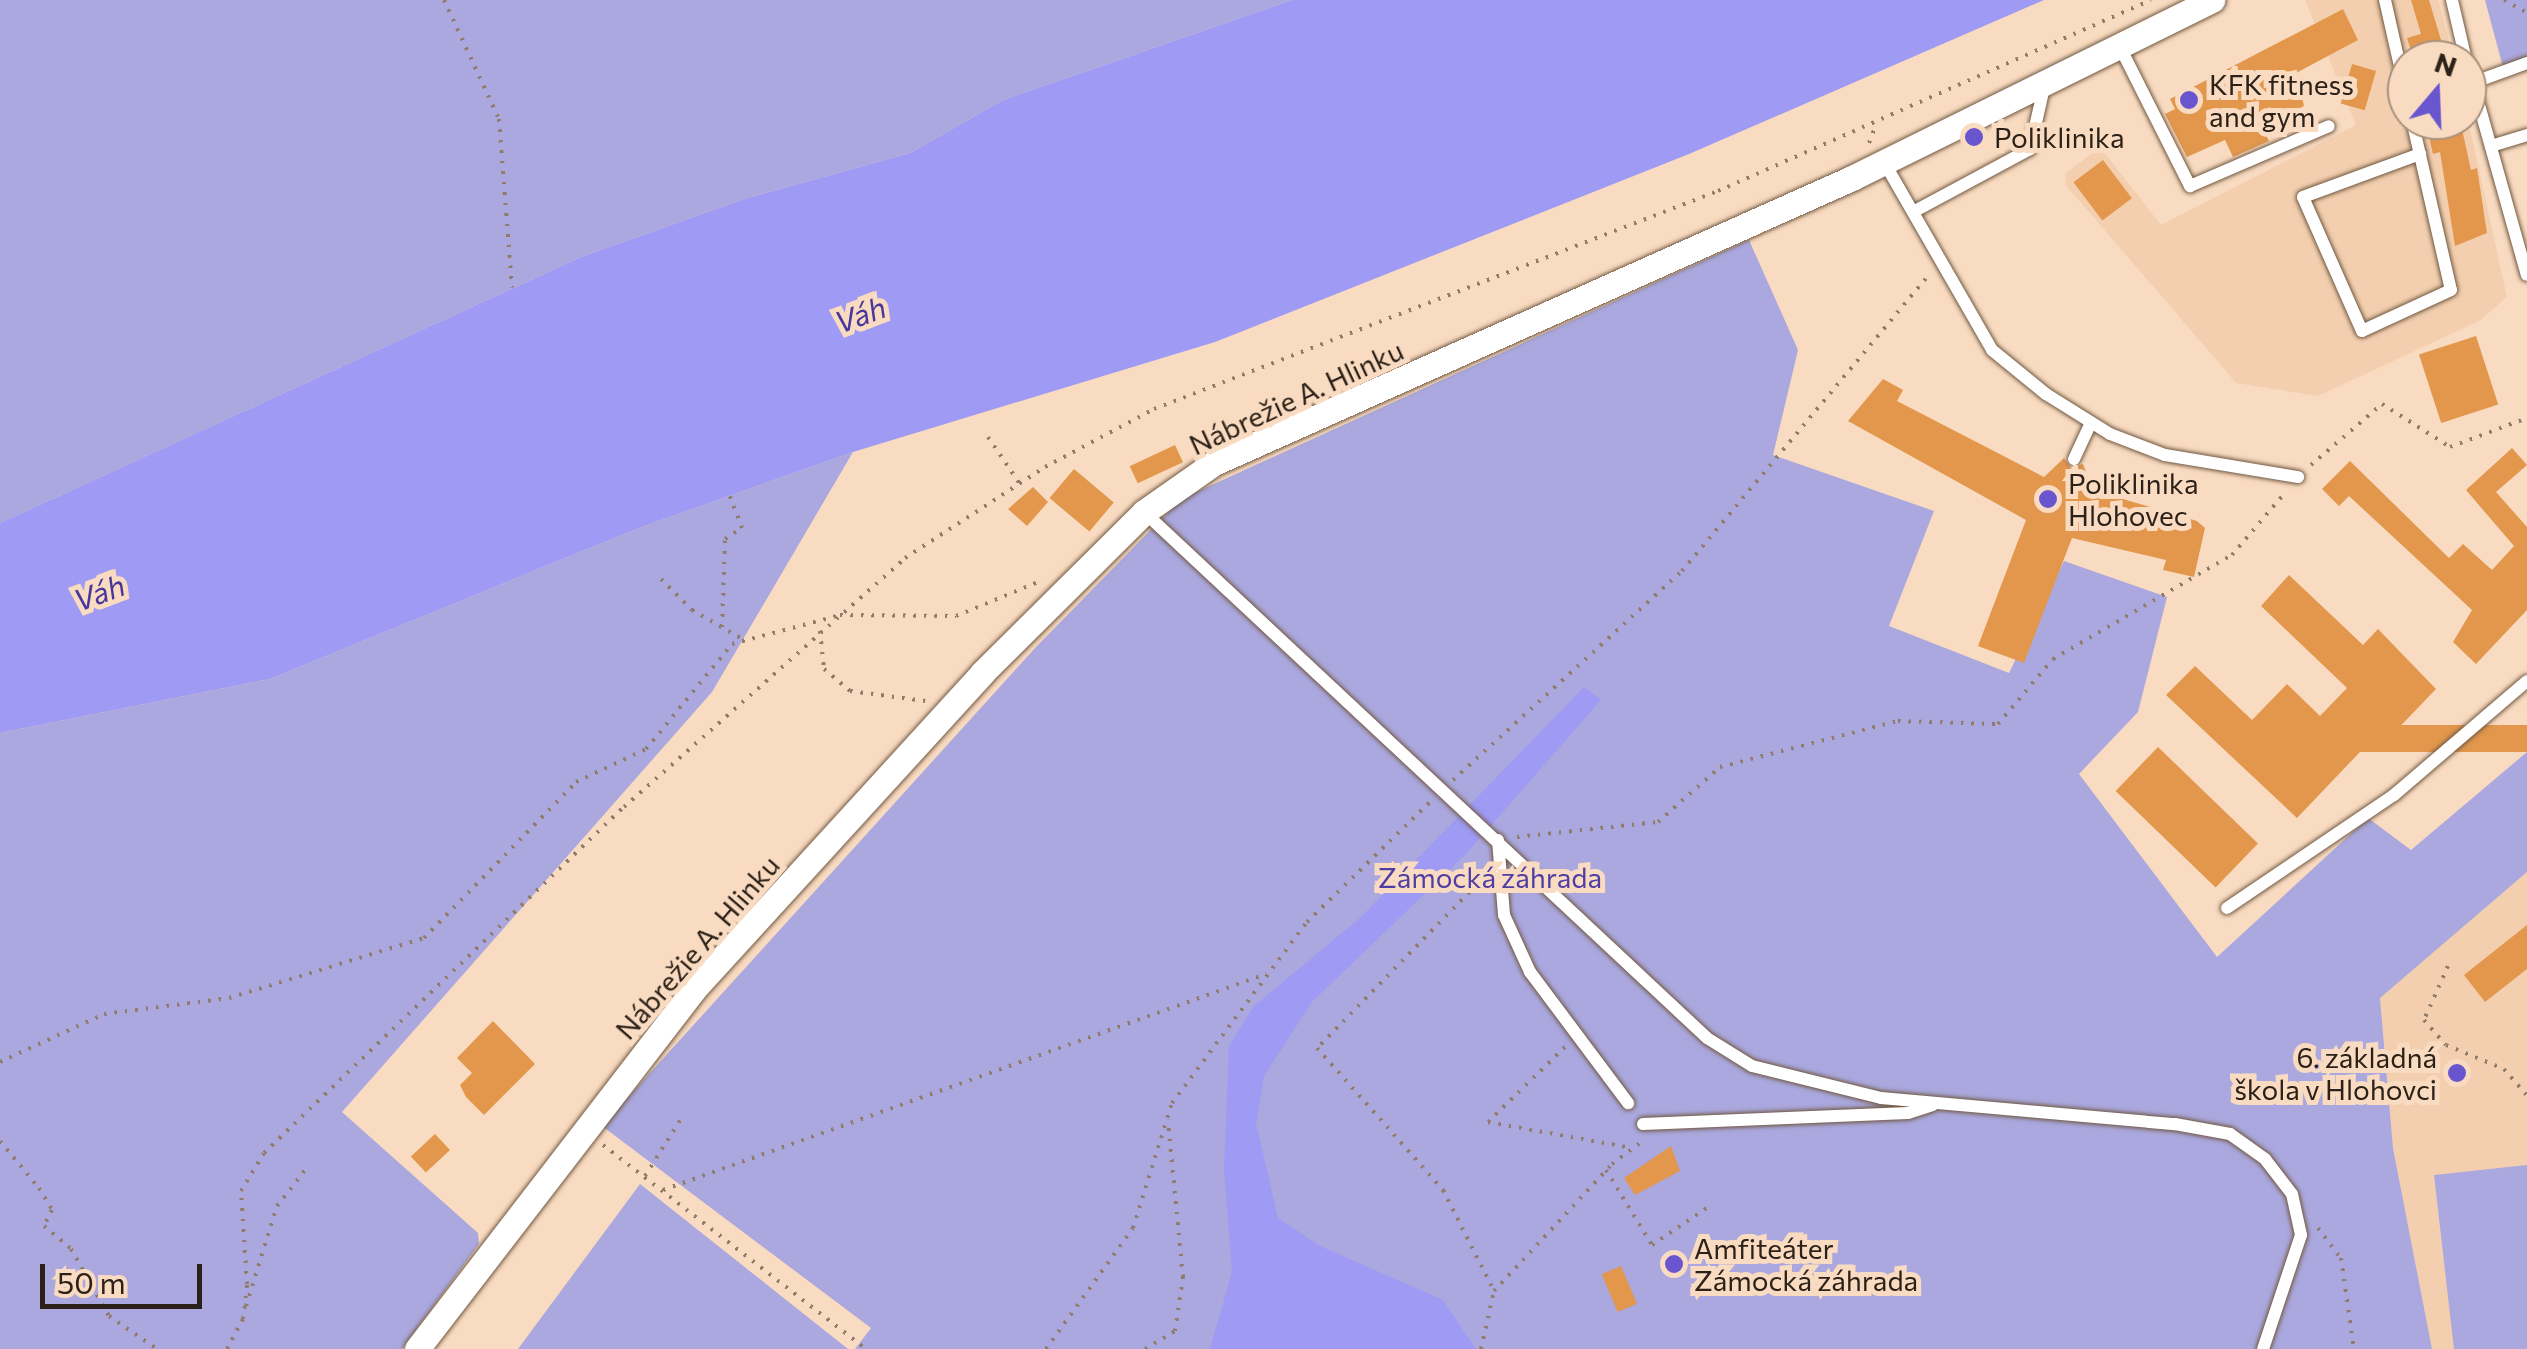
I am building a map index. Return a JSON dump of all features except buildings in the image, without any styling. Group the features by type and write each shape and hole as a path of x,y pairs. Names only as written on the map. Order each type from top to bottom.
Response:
{"street":[{"name":"Nábrežie A. Hlinku","path":"417,1349 693,990 961,696 1144,512 1214,463 2045,83 2212,0"}],"lane":[{"path":"2384,0 2393,40"},
{"path":"2452,0 2462,40"},
{"path":"2120,47 2190,186 2330,126"},
{"path":"2487,78 2527,63"},
{"path":"1913,212 2030,149 2045,83"},
{"path":"2487,133 2527,275"},
{"path":"2491,146 2527,136"},
{"path":"2417,140 2420,154 2451,290 2362,331 2303,197 2420,154"},
{"path":"1874,159 1913,212 1992,350 2091,422 2165,455 2298,476"},
{"path":"2512,218 2527,212"},
{"path":"2074,459 2091,422"},
{"path":"1144,512 1708,1038 1752,1066 1881,1098 2230,1134 2266,1159 2292,1194 2301,1235 2263,1349"},
{"path":"2227,908 2394,795 2527,681"},
{"path":"1494,837 1494,866 1504,915 1530,972 1628,1103"},
{"path":"1647,1130 1908,1113 1939,1103"}],"path":[{"path":"444,0 499,119 512,287"},
{"path":"244,1316 240,1191 264,1153 820,631 905,558 1020,484 1184,396 1876,125 2151,0"},
{"path":"2504,0 2527,13"},
{"path":"1874,159 1860,148 1876,125"},
{"path":"1046,1349 1132,1228 1168,1115 1306,922 1694,559 1941,260"},
{"path":"1494,837 1658,822 1720,767 1898,721 1998,724 2053,660 2232,555 2298,476 2382,404 2450,447 2527,418"},
{"path":"988,437 1020,484"},
{"path":"722,627 724,540 742,528 730,496"},
{"path":"0,1062 104,1014 229,998 424,938 576,782 646,750 713,660 744,640 840,614 956,616 994,607 1050,576"},
{"path":"661,579 744,640"},
{"path":"820,631 824,669 850,692 914,702 961,696"},
{"path":"1494,866 1317,1048 1443,1190 1494,1292"},
{"path":"2448,966 2424,1020 2446,1044 2504,1070 2527,1095"},
{"path":"663,1190 1268,974"},
{"path":"1576,1036 1488,1122 1632,1148"},
{"path":"645,1176 684,1114"},
{"path":"1146,1349 1175,1330 1182,1277 1168,1115"},
{"path":"1482,1349 1494,1292 1647,1130"},
{"path":"583,1131 866,1349"},
{"path":"0,1141 39,1188 52,1210 44,1226 71,1250 109,1316 157,1349"},
{"path":"227,1349 244,1316 278,1206 305,1170"},
{"path":"1606,1170 1652,1245 1711,1205"},
{"path":"2292,1194 2341,1258 2354,1349"}],"shaded area":[{"path":"2305,0 2438,0 2449,40 2387,40 2387,140 2472,140 2507,297 2479,321 2318,396 2236,383 2065,184 2066,173 2100,147 2161,225 2356,125"},
{"name":"6. základná škola v Hlohovci","path":"2527,872 2527,1349 2432,1349 2393,1148 2380,997"}],"green space":[{"path":"0,0 1292,0 1003,100 910,153 744,199 581,257 0,523"},
{"path":"2485,0 2527,0 2527,63 2504,71"},
{"name":"Zámocká záhrada","path":"1749,240 1798,350 1773,455 1934,511 1889,626 2009,673 2064,561 2167,597 2138,712 2079,774 2217,957 2368,818 2411,850 2527,752 2527,872 2380,998 2393,1148 2432,1349 855,1349 871,1328 602,1126 1036,647 1181,499"},
{"path":"853,452 712,692 342,1112 478,1233 479,1244 402,1349 0,1349 0,733 270,679 639,528"},
{"path":"2527,1165 2527,1349 2454,1349 2434,1175"},
{"path":"640,1184 848,1349 518,1349"}],"water":[{"name":"Váh","path":"1292,0 2044,0 1689,154 1215,342 853,452 639,528 270,679 0,733 0,523 581,257 744,199 910,153 1003,100"},
{"path":"1584,687 1601,700 1465,855 1312,1002 1264,1076 1256,1123 1278,1218 1320,1246 1443,1300 1476,1349 1210,1349 1232,1272 1224,1169 1229,1046 1254,1006 1361,917"}],"place":[{"name":"KFK fitness and gym","path":"2189,100"},
{"name":"Poliklinika","path":"1974,137"},
{"name":"Poliklinika Hlohovec","path":"2048,499"},
{"name":"6. základná škola v Hlohovci","path":"2457,1073"},
{"name":"Amfiteáter Zámocká záhrada","path":"1674,1264"}]}
